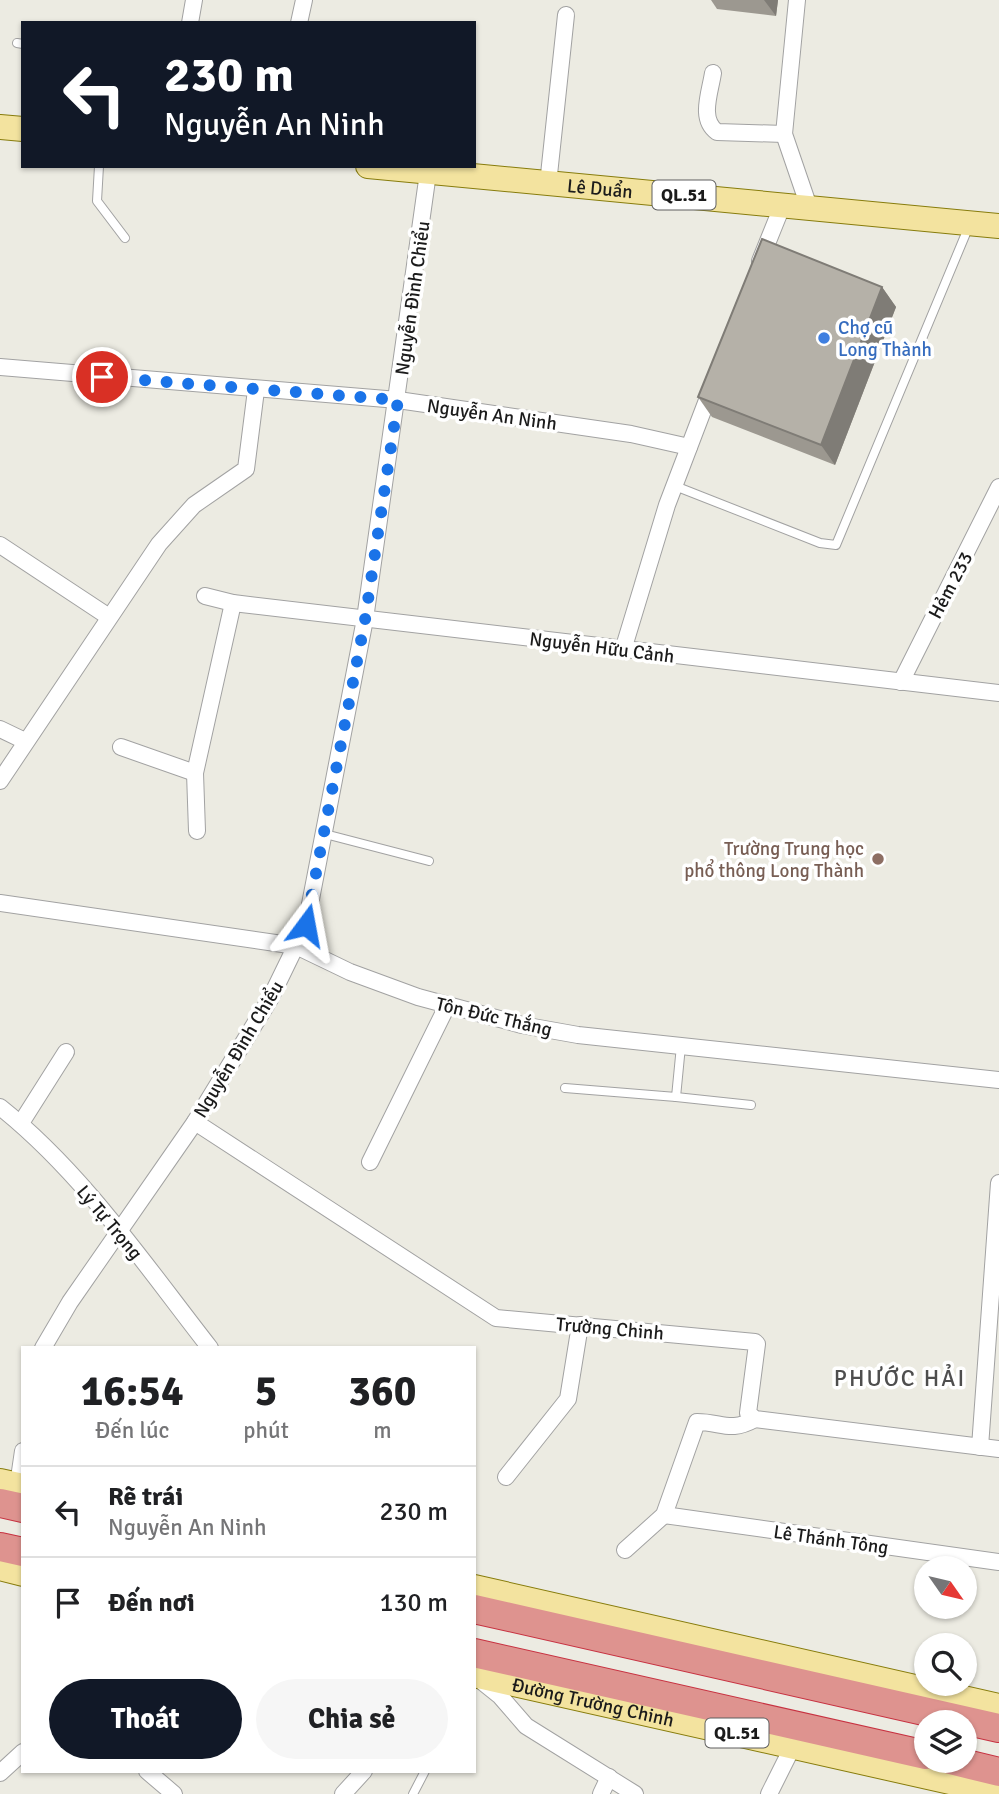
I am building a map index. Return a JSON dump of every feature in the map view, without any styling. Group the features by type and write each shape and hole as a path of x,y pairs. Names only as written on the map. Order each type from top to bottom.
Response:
{"highway":[{"path":"0,1547 21,1552"},
{"path":"476,1609 999,1728"},
{"name":"Đường Trường Chinh","path":"476,1666 914,1753"},
{"path":"977,1767 999,1772"}],"main road":[{"path":"0,127 21,129"},
{"name":"Lê Duẩn","path":"385,168 999,226"},
{"path":"0,1568 21,1573"},
{"path":"476,1587 999,1706"},
{"name":"Đường Trường Chinh","path":"476,1666 793,1746 999,1793"}],"street":[{"path":"190,21 194,0"},
{"path":"299,21 304,0"},
{"path":"797,0 784,134 809,207"},
{"path":"548,184 566,15"},
{"path":"713,74 706,119 710,127 717,132 784,134"},
{"name":"Nguyễn Đình Chiểu","path":"44,1346 70,1302 195,1122 270,999 311,908 365,620 428,173"},
{"path":"754,277 783,204"},
{"name":"Nguyễn An Ninh","path":"0,367 398,400 631,435 689,447"},
{"path":"623,650 675,486 715,377"},
{"path":"0,781 109,617 178,520 246,469 256,390"},
{"name":"Hẻm 233","path":"901,682 999,487"},
{"path":"0,545 109,617"},
{"name":"Nguyễn Hữu Cảnh","path":"205,596 233,603 365,620 999,693"},
{"path":"197,831 195,773 233,603"},
{"path":"0,729 25,741"},
{"path":"121,747 195,773"},
{"name":"Tôn Đức Thắng","path":"0,903 296,946 351,972 447,1006 522,1025 578,1035 999,1080"},
{"path":"370,1162 447,1006"},
{"path":"21,1123 66,1052"},
{"name":"Lý Tự Trọng","path":"0,1107 21,1123 120,1233 208,1346"},
{"name":"Trường Chinh","path":"195,1122 496,1318 755,1342 757,1344 748,1413 755,1419"},
{"path":"980,1447 999,1183"},
{"path":"506,1476 568,1399 580,1325"},
{"path":"625,1550 664,1515 697,1422 731,1428 741,1427 755,1419 999,1449"},
{"path":"13,1495 21,1460"},
{"name":"Lê Thánh Tông","path":"664,1515 999,1562"},
{"path":"476,1667 526,1726 635,1794"},
{"path":"769,1794 793,1746"},
{"path":"0,1773 21,1754"},
{"path":"149,1773 174,1794"},
{"path":"344,1794 362,1773"},
{"path":"600,1794 609,1777"}],"lane":[{"path":"99,168 97,201 125,238"},
{"path":"675,486 820,543 836,545 970,224"},
{"path":"325,834 429,860"},
{"path":"676,1097 681,1046"},
{"path":"565,1088 751,1105"},
{"path":"413,1794 424,1773"}],"building":[{"path":"762,239 882,287 821,445 698,397"}],"place":[{"name":"Chợ cũ Long Thành","path":"824,338"},
{"name":"Trường Trung học phổ thông Long Thành","path":"878,859"}],"district":[{"name":"PHƯỚC HẢI","path":"900,1378"}],"route":[{"path":"102,377 398,400 365,620 306,925"}]}
